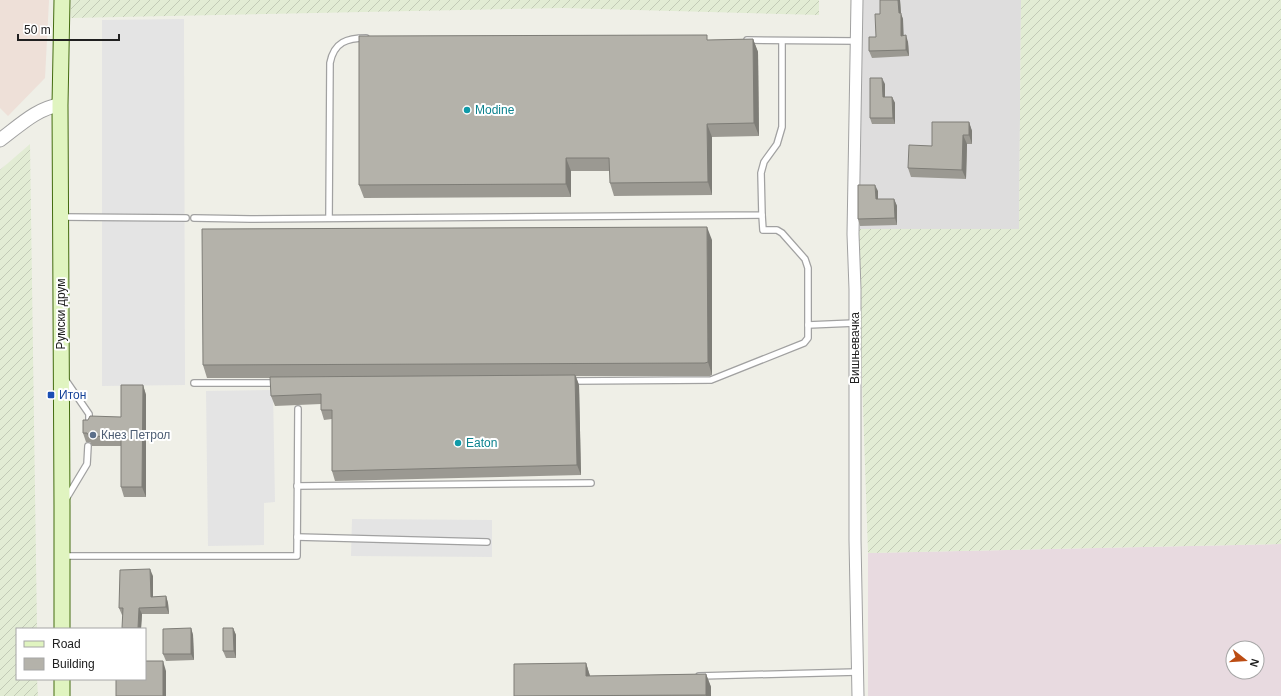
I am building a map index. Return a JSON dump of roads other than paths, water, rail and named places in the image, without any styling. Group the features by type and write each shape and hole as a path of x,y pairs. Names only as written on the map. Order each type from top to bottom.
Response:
{"main road":[{"name":"Румски друм","path":"62,0 60,105 62,628"},
{"path":"62,680 62,696"}],"street":[{"name":"Вишњевачка","path":"857,0 853,234 855,323 855,540 858,696"},
{"path":"0,140 37,113 50,107 60,105"}],"lane":[{"path":"329,218 331,57 342,42 354,38 370,38"},
{"path":"743,40 856,41"},
{"path":"568,381 711,380 804,343 808,338 808,268 806,263 782,233 777,230 763,230 761,172 764,162 777,144 782,127 782,41"},
{"path":"194,218 762,214"},
{"path":"61,218 186,218"},
{"path":"808,325 855,323"},
{"path":"61,372 90,414 89,426"},
{"path":"194,384 283,383"},
{"path":"62,556 297,556 298,409"},
{"path":"62,505 87,464 88,446"},
{"path":"297,486 591,483"},
{"path":"297,537 487,542"},
{"path":"692,676 857,672"}],"place":[{"name":"Modine","path":"467,110"},
{"name":"Итон","path":"51,395"},
{"name":"Кнез Петрол","path":"93,435"},
{"name":"Eaton","path":"458,443"}]}
